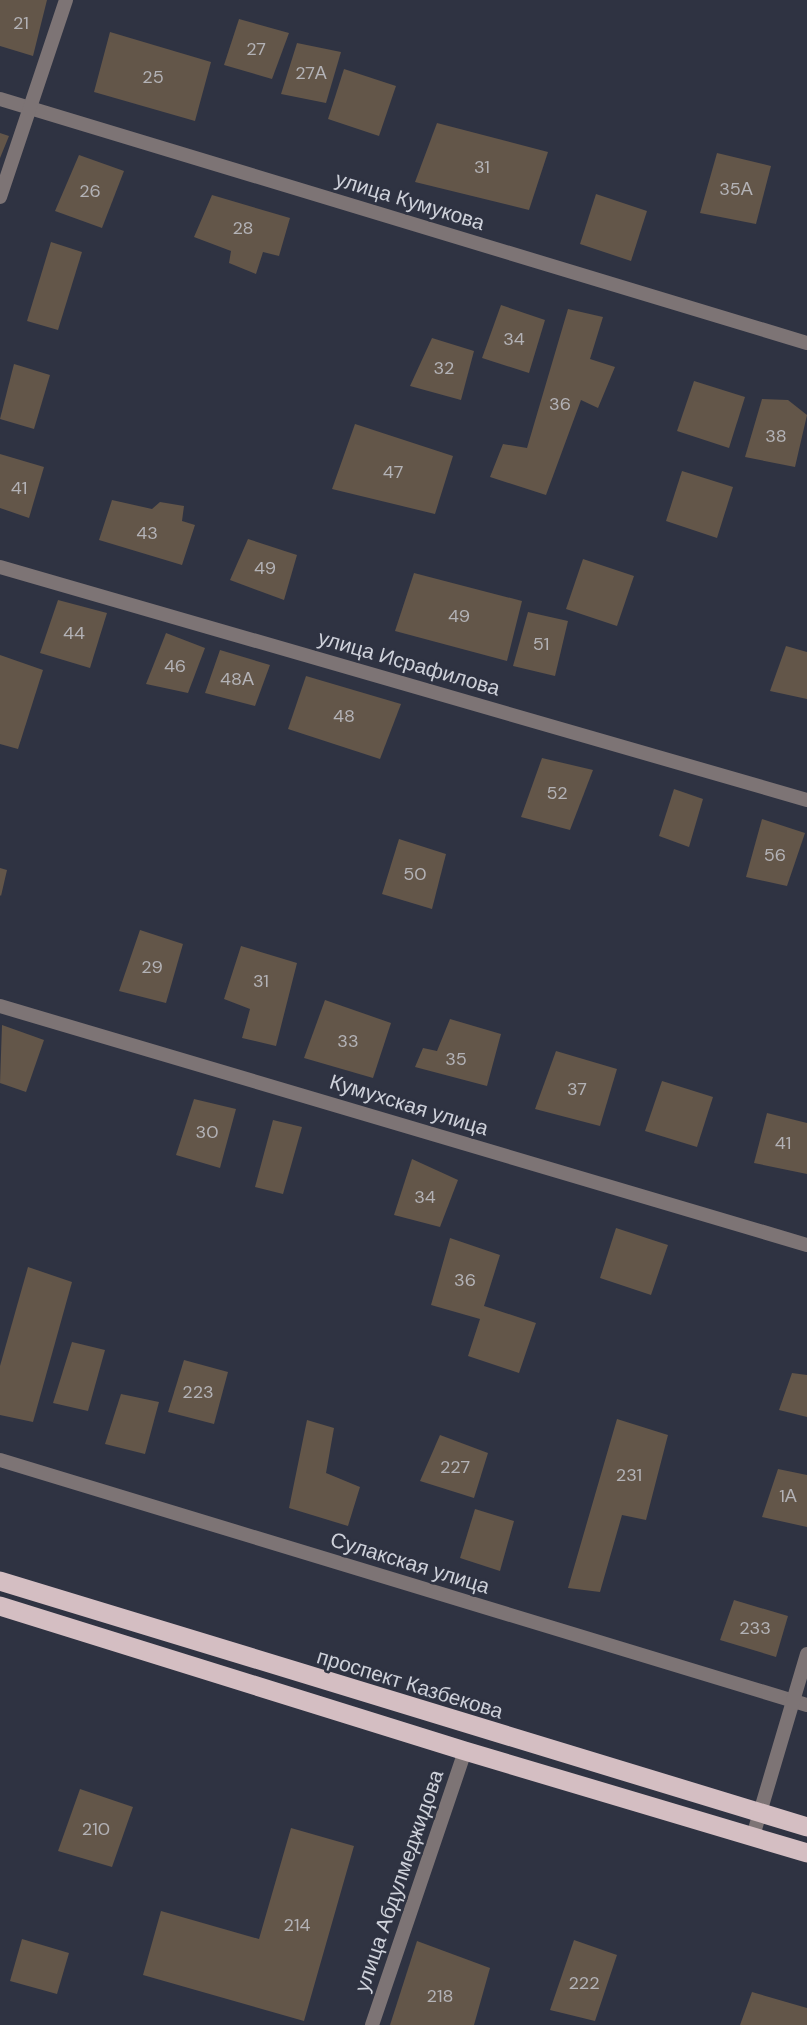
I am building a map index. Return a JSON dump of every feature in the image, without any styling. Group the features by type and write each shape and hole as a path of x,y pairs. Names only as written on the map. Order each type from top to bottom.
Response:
{"highway":[{"name":"проспект Казбекова","path":"0,1581 807,1827"},
{"path":"0,1606 466,1751 807,1853"}],"street":[{"path":"0,197 66,0"},
{"name":"улица Кумукова","path":"0,99 807,343"},
{"name":"улица Исрафилова","path":"0,567 807,800"},
{"name":"Кумухская улица","path":"0,1006 807,1245"},
{"name":"Сулакская улица","path":"0,1460 800,1703"},
{"path":"753,1836 800,1703 807,1654"},
{"name":"улица Абдулмеджидова","path":"372,2025 466,1751"}],"building":[{"path":"0,0 47,0 33,56 0,46"},
{"path":"239,19 289,33 272,79 224,65"},
{"path":"110,32 211,62 195,121 94,92"},
{"path":"297,43 341,52 326,103 281,94"},
{"path":"344,69 396,86 379,136 328,119"},
{"path":"437,123 548,152 529,210 415,182"},
{"path":"0,133 9,136 0,158"},
{"path":"717,153 771,166 756,224 700,213"},
{"path":"79,155 124,171 102,228 55,211"},
{"path":"596,194 647,211 631,261 580,244"},
{"path":"212,195 290,218 279,256 263,252 256,274 229,263 231,251 194,237"},
{"path":"51,242 82,252 58,330 27,321"},
{"path":"501,305 545,320 529,373 482,358"},
{"path":"568,309 603,317 590,359 615,367 598,408 581,400 546,495 490,477 503,444 527,448"},
{"path":"432,338 474,351 461,400 410,386"},
{"path":"14,364 50,375 34,429 0,419"},
{"path":"694,381 745,397 729,448 677,431"},
{"path":"762,399 788,400 807,415 795,467 745,457"},
{"path":"355,424 453,456 435,514 332,489"},
{"path":"0,454 44,467 29,518 0,508"},
{"path":"682,471 733,487 717,538 666,521"},
{"path":"112,500 152,509 160,502 184,506 182,521 195,525 182,565 99,540"},
{"path":"248,539 297,555 284,600 230,580"},
{"path":"583,559 634,576 617,626 566,609"},
{"path":"414,573 522,601 507,661 395,631"},
{"path":"58,600 107,613 90,668 40,653"},
{"path":"528,612 568,621 555,676 513,666"},
{"path":"166,633 205,648 188,693 146,684"},
{"path":"786,646 807,652 807,699 770,691"},
{"path":"220,650 270,665 255,706 205,693"},
{"path":"0,655 43,670 18,749 0,744"},
{"path":"306,676 401,704 380,759 288,729"},
{"path":"542,758 593,770 570,830 521,817"},
{"path":"674,789 703,799 689,847 659,836"},
{"path":"762,819 805,833 787,886 746,877"},
{"path":"399,839 446,854 432,909 382,894"},
{"path":"0,868 7,870 1,896 0,895"},
{"path":"140,930 183,944 166,1003 119,991"},
{"path":"241,946 297,963 276,1046 242,1038 250,1009 224,999"},
{"path":"325,1000 391,1023 373,1078 304,1058"},
{"path":"450,1019 501,1034 487,1086 415,1067 423,1048 437,1051"},
{"path":"2,1025 44,1040 26,1092 0,1083"},
{"path":"556,1051 617,1069 600,1126 535,1109"},
{"path":"662,1081 713,1097 697,1147 645,1131"},
{"path":"194,1099 236,1109 220,1168 176,1155"},
{"path":"767,1113 807,1123 807,1174 754,1163"},
{"path":"273,1120 302,1127 283,1194 255,1187"},
{"path":"412,1159 458,1180 440,1227 394,1215"},
{"path":"616,1228 668,1245 651,1295 600,1278"},
{"path":"450,1238 500,1255 484,1306 536,1323 519,1373 468,1356 480,1319 431,1305"},
{"path":"28,1267 72,1282 33,1422 0,1415 0,1366"},
{"path":"72,1342 105,1350 88,1411 53,1403"},
{"path":"184,1360 228,1372 214,1424 168,1412"},
{"path":"792,1373 807,1375 807,1417 779,1410"},
{"path":"121,1394 159,1402 145,1454 105,1444"},
{"path":"617,1419 668,1435 646,1520 622,1515 600,1592 568,1588"},
{"path":"307,1420 334,1428 326,1473 360,1487 348,1526 289,1508"},
{"path":"440,1435 488,1453 474,1498 420,1481"},
{"path":"778,1469 807,1475 807,1527 762,1517"},
{"path":"475,1509 514,1521 500,1571 460,1558"},
{"path":"734,1600 788,1616 776,1657 720,1640"},
{"path":"80,1789 133,1807 112,1867 58,1851"},
{"path":"291,1828 354,1846 304,2021 143,1975 161,1911 259,1939"},
{"path":"22,1939 69,1953 57,1994 10,1981"},
{"path":"574,1940 617,1955 595,2021 550,2010"},
{"path":"417,1941 490,1968 474,2025 390,2025"},
{"path":"752,1992 807,2008 807,2025 740,2025"}]}
